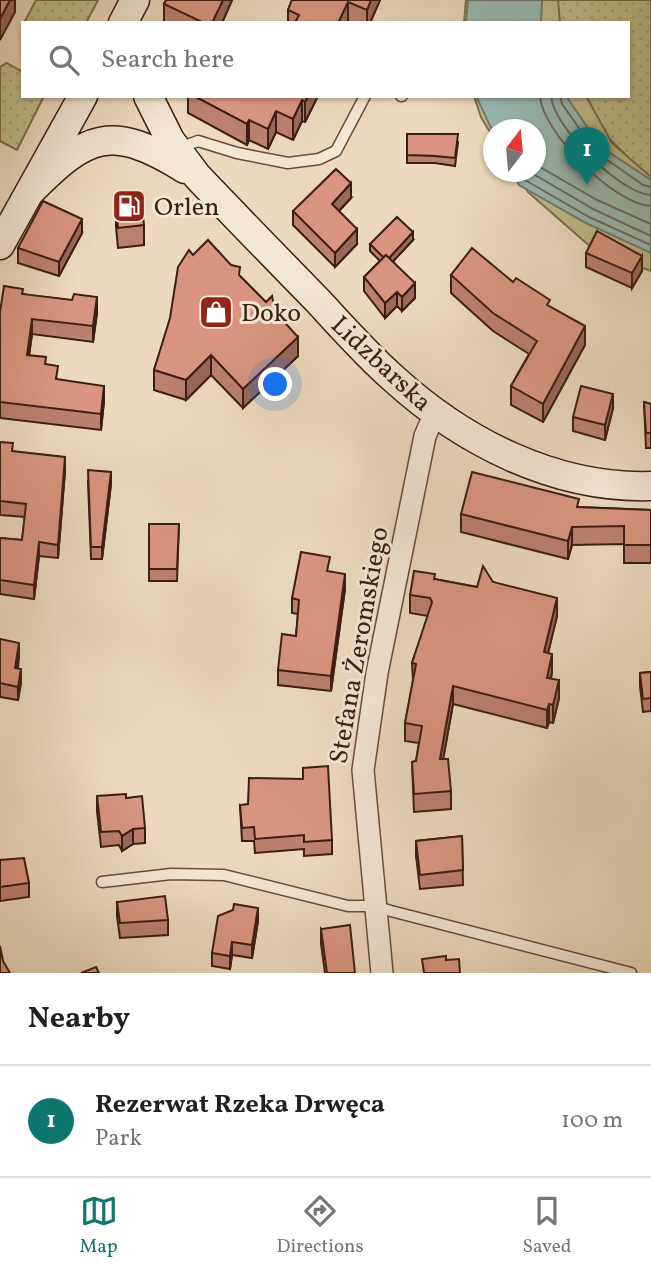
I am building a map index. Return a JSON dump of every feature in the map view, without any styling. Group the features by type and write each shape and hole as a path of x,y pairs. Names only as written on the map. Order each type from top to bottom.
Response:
{"main road":[{"path":"123,21 136,0"},
{"path":"136,0 136,21"},
{"path":"0,246 82,98"},
{"name":"Lidzbarska","path":"149,98 176,149 197,176 392,378 435,413 510,457 570,480 623,487 651,486"},
{"name":"Lidzbarska","path":"29,192 74,150 92,142 135,143 160,153 197,176"}],"street":[{"name":"Stefana Żeromskiego","path":"382,973 363,770 379,659 425,436 435,413"}],"lane":[{"path":"176,149 198,141 237,153 288,163 319,159 336,151 364,98"},
{"path":"102,882 172,874 224,875 348,906 374,906 631,973"}],"green space":[{"path":"36,0 98,0 87,21 25,21"},
{"path":"466,0 558,0 560,21 464,21"},
{"path":"542,0 651,0 651,180 568,98 630,98 630,21 541,21"},
{"path":"7,63 21,71 21,98 43,98 17,150 0,141 0,67"},
{"path":"475,98 587,98 612,143 651,177 651,271 593,249 528,192 522,182 546,182 546,119 483,120"}],"water":[{"path":"468,0 542,0 541,21 466,21"},
{"path":"477,98 567,98 601,147 651,180 651,253 586,223 518,182 546,182 546,119 487,119"}],"building":[{"path":"0,0 10,0 0,19"},
{"path":"166,0 223,0 213,21 200,21 164,4"},
{"path":"292,0 371,0 367,10 348,2 339,21 296,21 299,15 288,10"},
{"path":"198,98 307,98 305,102 302,100 293,119 276,111 268,129 249,120 247,124"},
{"path":"407,134 458,134 455,158 407,155"},
{"path":"336,169 351,183 332,204 357,229 335,253 293,211"},
{"path":"43,201 82,219 59,262 18,248"},
{"path":"137,204 142,207 144,225 118,228 116,207"},
{"path":"397,217 413,232 389,258 386,255 383,257 370,244"},
{"path":"597,231 642,256 632,273 586,253"},
{"path":"208,240 231,265 240,267 239,275 266,302 272,296 275,312 298,337 243,389 211,355 186,380 154,370 170,318 178,267 189,250 193,255"},
{"path":"472,248 513,282 516,278 550,300 547,305 585,326 543,404 511,386 537,341 493,313 451,275"},
{"path":"386,255 415,283 402,297 397,292 385,303 364,277"},
{"path":"4,286 23,289 22,294 72,300 74,294 97,297 93,326 32,319 27,355 46,357 45,364 58,366 56,379 104,386 101,414 0,402 0,312"},
{"path":"581,386 613,394 605,425 573,417"},
{"path":"644,402 651,404 651,433 646,433"},
{"path":"0,442 13,443 12,451 65,457 58,545 39,542 34,585 0,580 0,538 22,540 26,504 0,501"},
{"path":"88,470 111,472 102,547 91,547"},
{"path":"472,472 579,499 577,507 651,510 651,545 624,545 624,526 572,527 568,541 461,514"},
{"path":"149,524 179,524 177,569 149,569"},
{"path":"301,552 330,557 327,571 345,574 331,676 278,670 282,634 296,636 299,600 292,598"},
{"path":"483,566 493,582 557,598 544,652 552,654 547,678 559,680 553,705 549,704 547,710 453,686 440,759 448,759 451,791 414,794 412,762 416,761 422,726 405,723 416,664 412,663 432,602 430,598 410,595 414,571 435,574 434,579 477,587"},
{"path":"0,639 19,643 15,668 21,669 18,687 0,683"},
{"path":"651,672 651,698 643,699 640,673"},
{"path":"328,766 332,840 304,842 304,835 255,839 254,827 242,828 240,805 248,804 249,778 303,779 303,768"},
{"path":"126,794 126,798 142,796 145,828 133,829 122,836 119,831 101,832 97,796"},
{"path":"462,836 463,870 420,875 416,841"},
{"path":"24,858 29,883 0,887 0,860"},
{"path":"165,896 168,920 120,923 117,902"},
{"path":"234,904 258,908 252,945 232,942 230,956 212,953 218,916 233,910"},
{"path":"350,925 355,973 327,973 321,929"},
{"path":"0,946 3,961 10,973 0,973"},
{"path":"446,956 446,960 459,959 460,973 424,973 422,959"},
{"path":"96,967 99,973 81,973"}],"place":[{"name":"Rezerwat Rzeka Drwęca","path":"587,185"},
{"name":"Orlen","path":"129,206"},
{"name":"Doko","path":"216,312"}]}
